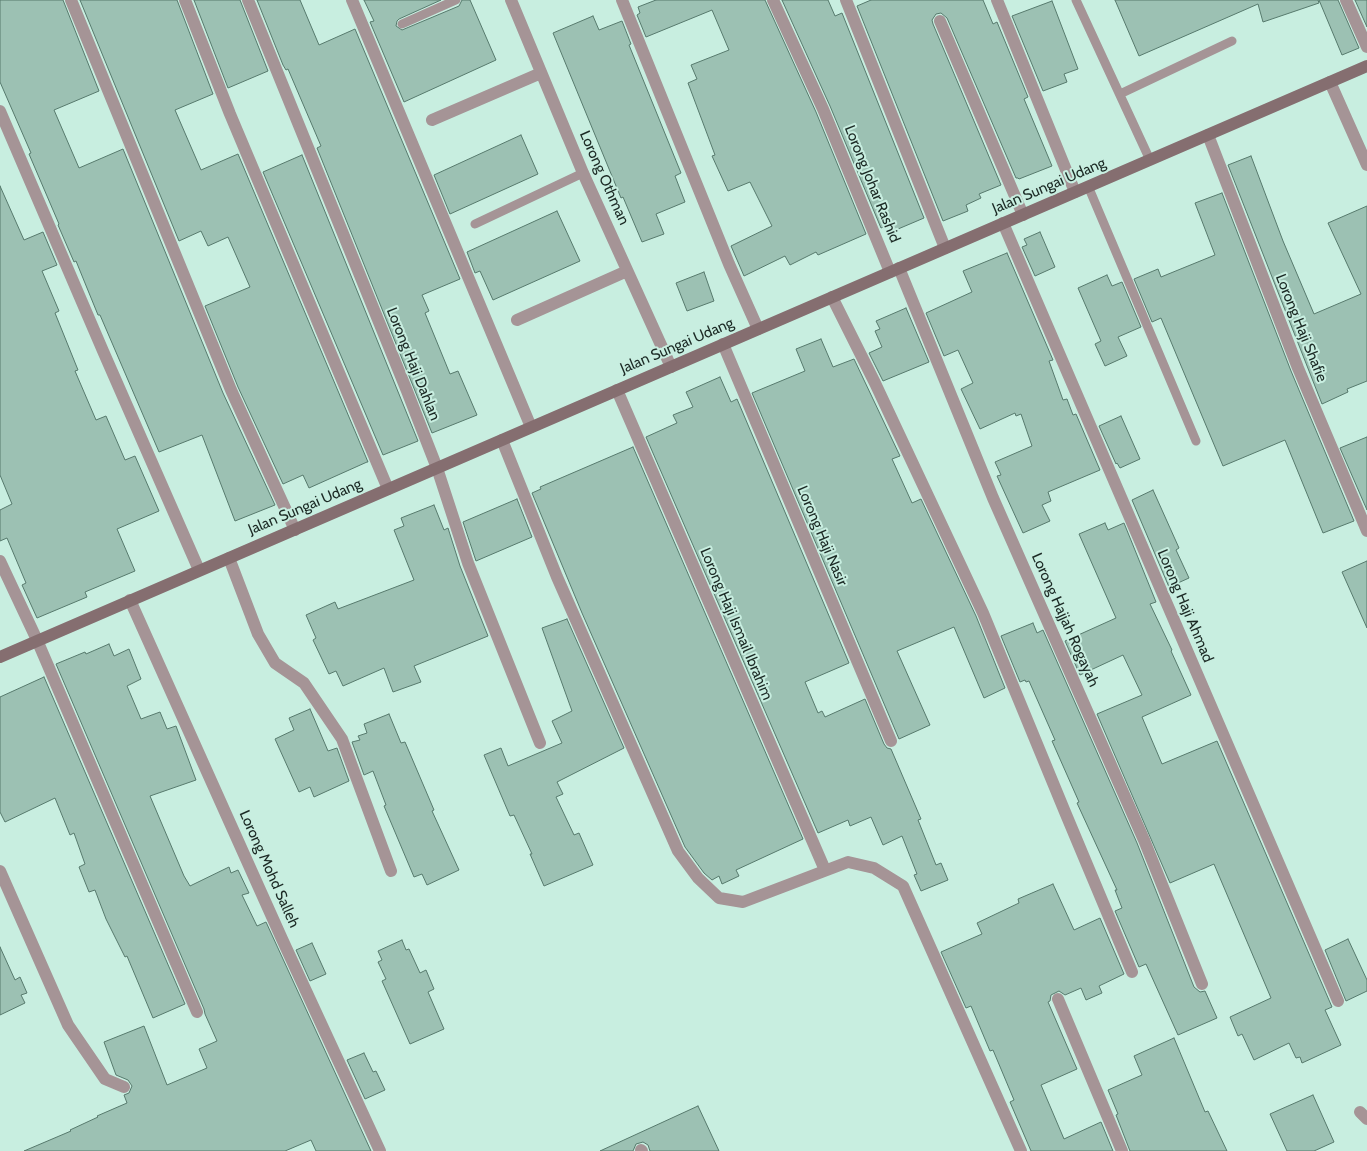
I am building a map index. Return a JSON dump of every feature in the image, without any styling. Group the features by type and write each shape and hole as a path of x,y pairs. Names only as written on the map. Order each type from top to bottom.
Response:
{"street":[{"path":"71,0 231,390 295,530"},
{"path":"185,0 230,114 388,489"},
{"name":"Lorong Haji Dahlan","path":"248,0 436,468 468,563 540,743"},
{"path":"352,0 531,427"},
{"name":"Lorong Othman","path":"511,0 583,172 671,367"},
{"path":"622,0 729,264 758,329"},
{"name":"Lorong Johar Rashid","path":"773,0 895,270"},
{"path":"846,0 945,248"},
{"path":"997,0 1075,192"},
{"path":"1346,0 1367,47"},
{"path":"940,21 1023,214"},
{"name":"Jalan Sungai Udang","path":"0,657 1367,66"},
{"path":"432,120 541,73"},
{"path":"1330,82 1367,165"},
{"path":"0,112 199,570"},
{"name":"Lorong Haji Shafie","path":"1208,135 1298,368 1367,531"},
{"name":"Lorong Haji Ahmad","path":"1003,223 1338,1001"},
{"name":"Lorong Hajjah Rogayah","path":"895,270 1144,840 1202,984"},
{"path":"517,320 627,271"},
{"path":"832,297 983,613 1132,972"},
{"name":"Lorong Haji Nasir","path":"723,344 891,741"},
{"name":"Lorong Haji Ismail Ibrahim","path":"617,390 824,870"},
{"path":"502,440 558,577 678,851 693,871 719,898 743,902 848,862 874,868 903,886 1021,1151"},
{"path":"229,558 258,634 275,663 304,683 342,738 391,871"},
{"path":"0,560 37,640 197,1012"},
{"name":"Lorong Mohd Salleh","path":"130,600 282,939 380,1151"},
{"path":"0,871 68,1025 105,1079 124,1087"},
{"path":"1058,999 1122,1151"}],"lane":[{"path":"402,24 456,0"},
{"path":"1076,0 1150,160"},
{"path":"1120,94 1232,41"},
{"path":"475,224 583,172"},
{"path":"1088,186 1196,441"}],"building":[{"path":"0,0 63,0 99,91 54,110 79,168 123,149 223,393 275,505 235,521 202,435 159,452 76,261 74,262 58,225 29,154 31,153 0,82"},
{"path":"80,0 177,0 213,94 175,110 201,170 238,154 368,462 309,488 303,475 283,484 238,387 205,306 250,287 228,237 208,246 201,231 179,241"},
{"path":"194,0 240,0 268,71 228,88"},
{"path":"257,0 300,0 319,45 355,29 460,279 422,295 429,311 425,313 450,374 458,371 477,415 432,433 317,148 321,146 288,69 286,70 283,65"},
{"path":"364,0 441,0 399,19 396,26 402,30 459,6 462,0 470,0 496,60 404,102 370,22 374,21"},
{"path":"656,0 765,0 816,112 866,234 818,255 816,252 790,265 785,256 744,276 731,246 772,226 750,182 728,191 712,156 715,155 688,83 697,79 691,65 729,50 712,10 646,37 637,15 640,13 638,7"},
{"path":"782,0 828,0 835,16 842,13 924,218 891,232 888,225 881,228 830,106"},
{"path":"871,0 983,0 993,24 997,22 1028,97 1024,99 1052,166 1019,179 1016,178 947,18 941,13 936,14 932,20 933,24 1001,185 979,194 981,198 966,205 968,211 943,221 857,6"},
{"path":"1115,0 1318,0 1319,3 1263,22 1258,4 1139,56"},
{"path":"1319,0 1338,0 1359,48 1342,55"},
{"path":"1355,0 1367,0 1367,27"},
{"path":"1052,1 1078,69 1064,74 1067,82 1043,91 1012,16"},
{"path":"593,16 599,30 622,21 631,44 629,45 681,173 675,176 685,202 656,214 664,234 642,242 623,197 621,198 553,33"},
{"path":"521,135 538,174 450,214 434,175"},
{"path":"302,155 418,441 383,455 263,172"},
{"path":"1251,156 1283,241 1314,314 1361,294 1328,223 1367,206 1367,381 1347,389 1348,392 1322,404 1228,165"},
{"path":"0,186 24,240 43,232 57,265 42,271 59,311 55,313 78,370 75,371 96,420 106,416 125,460 135,456 159,511 117,529 135,571 85,592 87,597 37,618 22,585 26,583 7,538 0,541 0,510 12,504 0,475"},
{"path":"1222,193 1291,371 1354,521 1323,533 1285,440 1223,466 1161,318 1152,322 1134,279 1158,269 1161,277 1215,255 1195,203"},
{"path":"557,211 580,261 493,300 480,271 475,273 467,252"},
{"path":"1040,232 1055,267 1035,276 1022,247 1027,245 1024,239"},
{"path":"1007,253 1053,360 1049,361 1063,400 1067,399 1073,415 1076,414 1100,470 1048,492 1051,501 1042,505 1050,521 1023,533 997,476 1001,475 995,462 1032,446 1021,414 1016,416 1015,413 980,429 961,389 973,383 958,350 944,356 926,313 972,292 963,271"},
{"path":"704,272 714,301 687,311 676,283"},
{"path":"1107,275 1112,286 1122,282 1141,327 1118,337 1127,356 1105,366 1095,344 1101,341 1078,288"},
{"path":"906,308 929,362 883,381 869,353 882,347 875,331 880,329 876,321"},
{"path":"821,339 833,367 854,359 900,456 892,459 912,503 921,499 976,616 1005,688 984,698 954,627 897,651 930,725 899,739 752,393 805,371 796,349"},
{"path":"720,377 731,402 737,399 849,663 805,682 818,713 822,711 825,717 865,699 884,744 887,748 891,749 921,819 918,820 936,865 941,863 948,880 921,891 914,875 917,874 902,836 883,845 871,817 850,826 848,820 818,833 646,437 677,423 673,415 693,407 686,392"},
{"path":"1121,416 1140,459 1120,468 1116,464 1099,426"},
{"path":"1367,437 1367,510 1340,448"},
{"path":"633,447 803,839 736,870 739,876 722,884 719,876 712,880 704,873 685,847 582,613 532,493 541,489 540,487"},
{"path":"1153,490 1179,548 1176,550 1189,578 1169,587 1132,500"},
{"path":"517,499 532,537 476,561 463,522"},
{"path":"434,505 444,530 448,528 460,566 488,636 414,666 421,682 393,692 384,668 343,686 336,671 329,674 313,640 316,638 306,615 335,602 338,609 414,580 394,530 404,526 401,518"},
{"path":"1105,523 1108,530 1124,523 1156,602 1150,604 1191,695 1142,717 1162,764 1217,741 1332,1007 1325,1010 1341,1045 1302,1063 1300,1057 1296,1058 1289,1043 1254,1060 1242,1034 1238,1036 1230,1017 1271,998 1214,864 1170,883 1097,714 1142,695 1123,655 1080,675 1065,641 1116,618 1079,534"},
{"path":"1367,561 1367,628 1342,572"},
{"path":"567,619 624,748 557,782 563,794 556,797 574,835 579,833 593,865 544,886 530,854 532,854 514,815 510,816 484,755 501,748 508,766 562,743 552,721 572,711 542,628"},
{"path":"1033,623 1037,633 1043,630 1137,843 1194,987 1200,992 1205,991 1217,1018 1178,1035 1146,964 1139,967 1115,911 1122,908 1115,890 1117,890 1077,803 1079,802 1052,741 1055,740 1029,681 1020,682 1001,636"},
{"path":"109,644 114,656 129,649 141,679 127,686 141,719 160,712 167,729 176,726 196,780 150,796 184,876 190,886 229,867 231,873 238,870 249,893 242,895 257,926 266,922 371,1151 316,1151 311,1140 285,1151 24,1151 71,1131 97,1116 127,1103 124,1095 129,1093 132,1086 128,1080 116,1075 104,1042 144,1026 167,1085 207,1068 199,1049 217,1041 56,664"},
{"path":"44,677 185,1004 153,1018 127,956 125,957 106,919 95,890 89,892 79,867 85,864 74,833 70,835 55,798 5,822 0,812 0,697"},
{"path":"310,709 328,751 337,748 349,781 314,797 310,787 299,792 275,739 294,730 289,718"},
{"path":"389,714 401,743 405,742 434,810 432,811 459,870 427,885 422,874 414,877 384,806 386,805 373,771 364,775 352,742 360,740 358,736 367,733 364,724"},
{"path":"1053,884 1074,930 1100,918 1124,974 1099,986 1102,993 1086,1000 1081,988 1065,995 1059,991 1051,995 1048,1002 1077,1069 1041,1085 1064,1139 1101,1122 1113,1151 1031,1151 1010,1102 1014,1100 993,1050 990,1051 971,1006 966,1008 941,952 982,934 977,923 1019,903 1018,899"},
{"path":"1348,939 1367,980 1367,991 1346,1001 1325,950"},
{"path":"402,940 406,950 409,949 420,973 426,970 434,989 428,992 444,1029 410,1044 382,981 386,979 378,962 382,960 378,951"},
{"path":"312,943 326,974 310,981 296,950"},
{"path":"0,947 15,980 20,977 27,993 21,995 25,1003 0,1015"},
{"path":"1174,1038 1205,1112 1208,1111 1227,1151 1130,1151 1108,1090 1142,1075 1134,1056"},
{"path":"364,1053 373,1072 376,1071 385,1090 365,1099 347,1060"},
{"path":"1313,1095 1334,1142 1314,1151 1287,1151 1270,1114"},
{"path":"698,1106 719,1151 650,1151 648,1145 643,1142 636,1144 633,1151 600,1151"}]}
